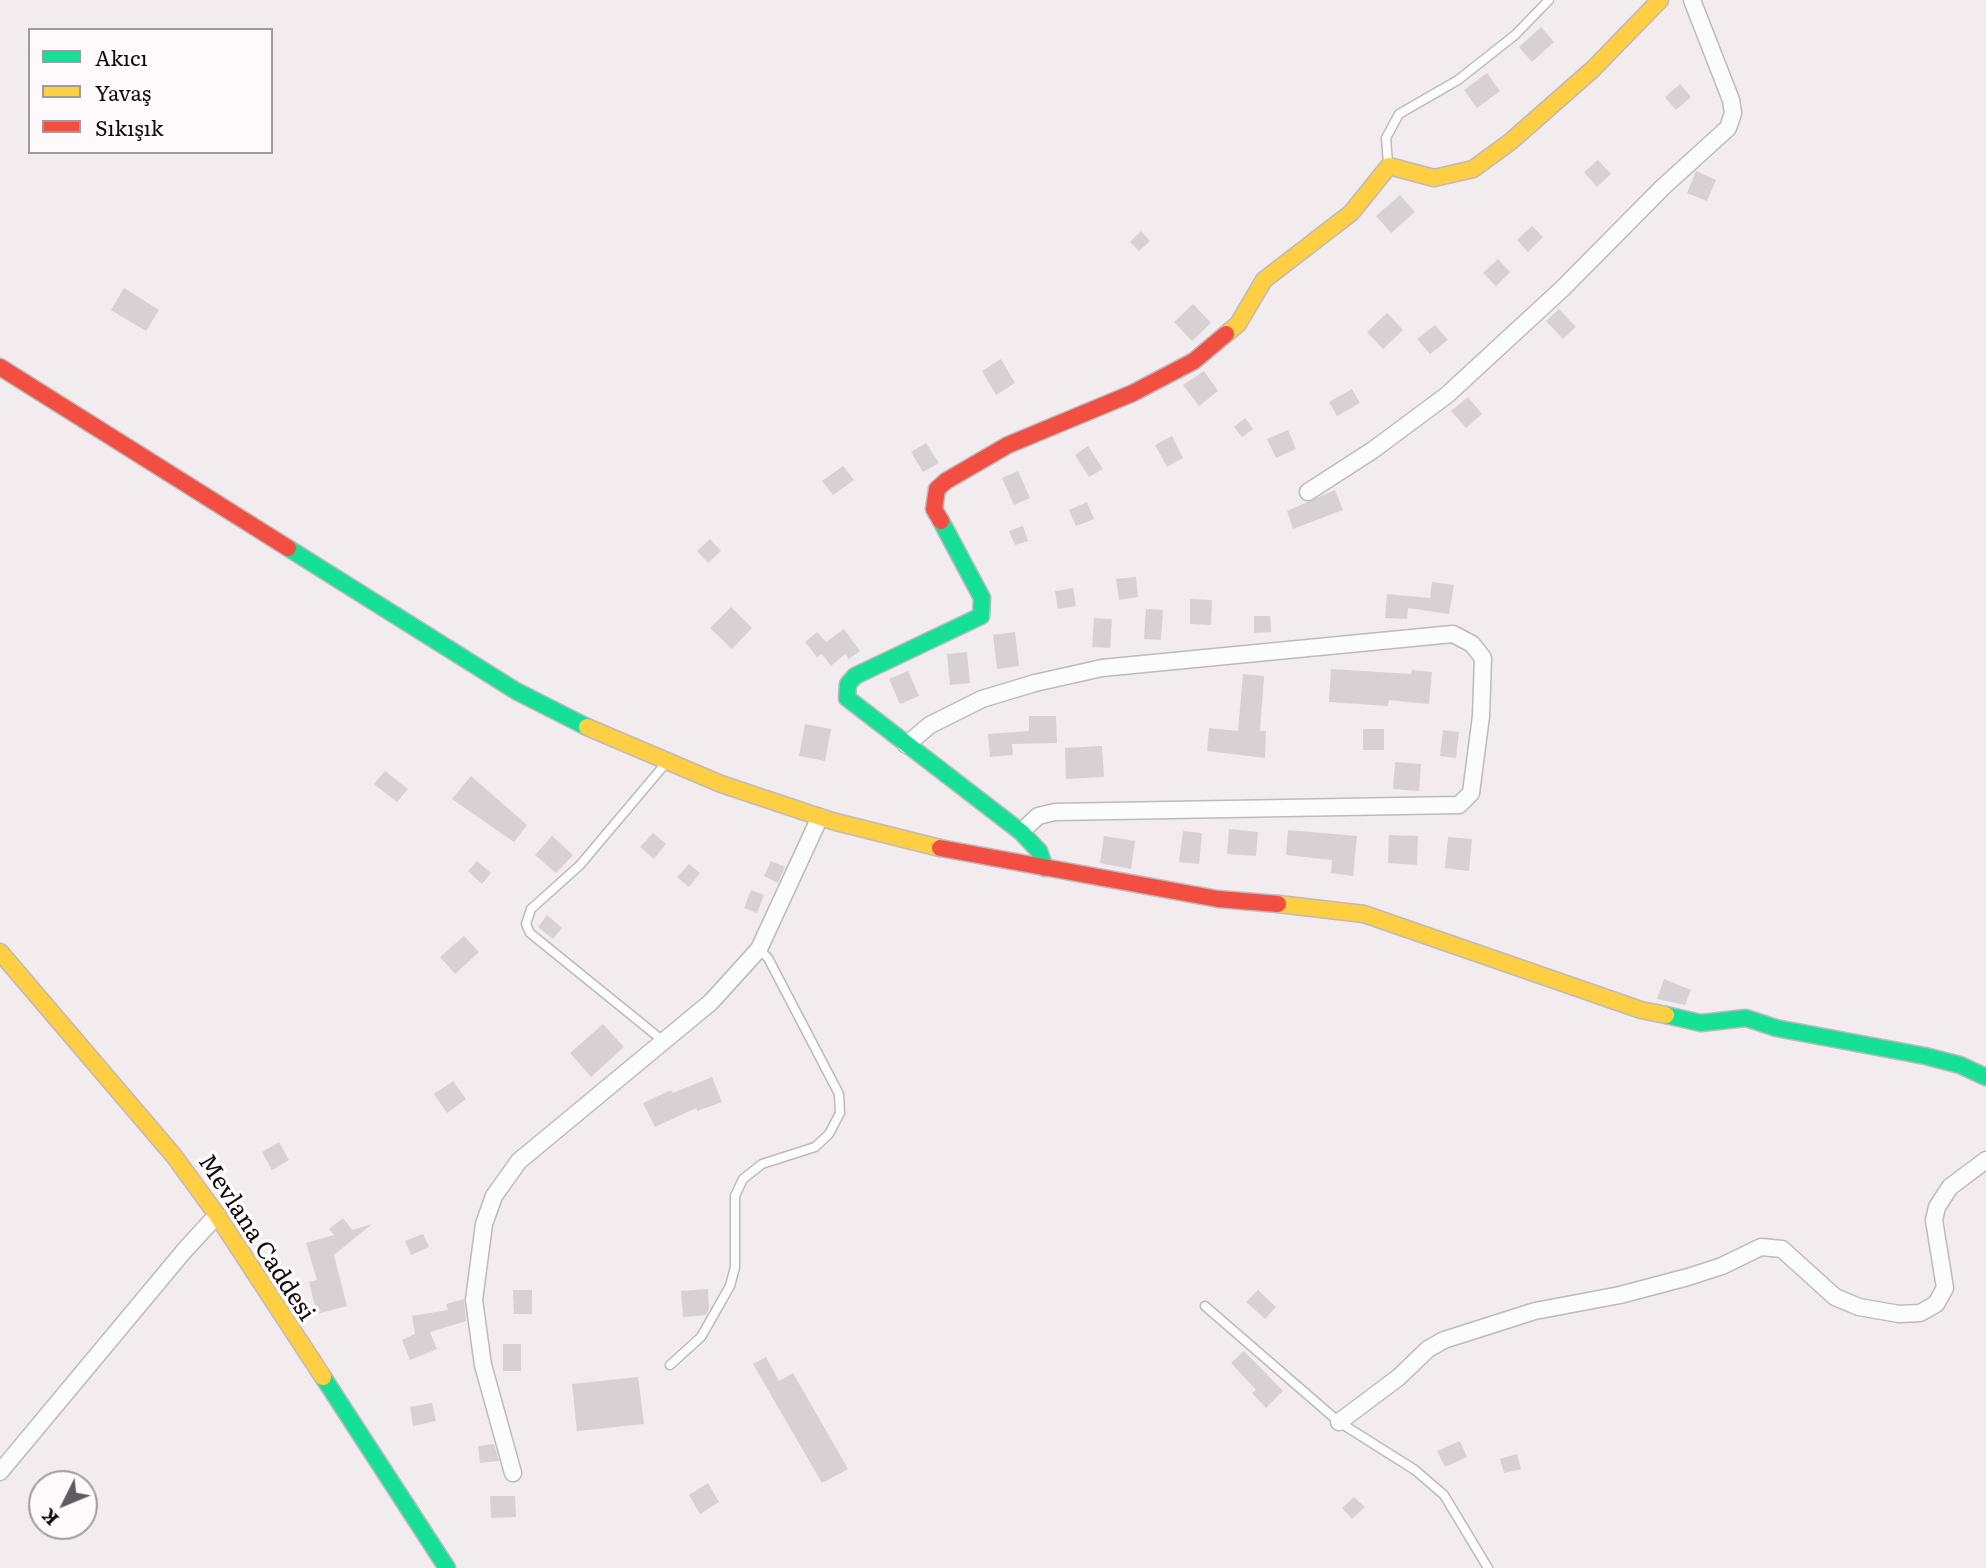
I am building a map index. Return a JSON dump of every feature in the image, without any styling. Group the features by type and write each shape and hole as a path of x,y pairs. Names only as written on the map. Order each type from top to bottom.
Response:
{"street":[{"path":"1045,868 1039,851 1021,832 849,702 846,693 848,684 855,676 981,616 982,598 934,509 935,494 941,485 1008,446 1111,403 1194,361 1238,324 1264,280 1351,213 1375,187 1389,166 1434,178 1473,169 1510,142 1593,69 1660,0"},
{"path":"1308,492 1373,450 1447,395 1562,289 1663,187 1728,128 1733,113 1731,100 1692,0"},
{"path":"0,367 469,664 564,716 666,763 820,817 952,851 1244,903 1301,905 1364,914 1642,1010 1701,1023 1746,1018 1776,1028 1925,1056 1960,1065 1986,1077"},
{"path":"906,745 930,725 982,699 1035,683 1102,668 1453,634 1472,644 1483,658 1481,716 1471,793 1459,805 1055,812 1038,817 1021,832"},
{"path":"513,1473 483,1364 474,1300 488,1210 501,1184 519,1161 710,1002 759,949 820,817"},
{"name":"Mevlana Caddesi","path":"0,952 174,1156 217,1215 447,1568"},
{"path":"1339,1422 1399,1377 1428,1349 1444,1340 1535,1311 1620,1295 1688,1276 1722,1266 1761,1247 1782,1249 1835,1297 1859,1307 1899,1314 1920,1313 1936,1304 1945,1288 1934,1220 1937,1207 1950,1186 1986,1160"},
{"path":"0,1472 217,1215"}],"lane":[{"path":"1389,166 1386,138 1399,114 1458,80 1515,35 1549,0"},
{"path":"662,1040 539,941 526,924 531,909 588,856 666,763"},
{"path":"670,1365 701,1337 730,1286 736,1267 735,1196 743,1179 762,1164 815,1147 829,1135 841,1108 839,1094 805,1027 768,958 759,949"},
{"path":"1205,1306 1339,1422 1415,1470 1444,1495 1488,1568"}],"building":[{"path":"1541,27 1554,42 1532,62 1519,47"},
{"path":"1487,73 1500,91 1477,108 1464,90"},
{"path":"1680,84 1691,97 1676,110 1665,97"},
{"path":"1598,160 1611,174 1597,187 1584,172"},
{"path":"1696,171 1716,180 1707,201 1687,193"},
{"path":"1400,195 1415,212 1391,233 1376,216"},
{"path":"1532,226 1543,237 1528,252 1517,240"},
{"path":"1141,231 1150,241 1139,251 1130,242"},
{"path":"1498,259 1510,272 1496,286 1483,273"},
{"path":"124,288 159,310 146,331 111,310"},
{"path":"1193,304 1211,323 1192,341 1174,322"},
{"path":"1559,309 1576,327 1563,339 1546,321"},
{"path":"1387,313 1403,330 1383,349 1367,332"},
{"path":"1435,325 1448,340 1430,354 1417,339"},
{"path":"1001,359 1015,383 996,395 982,371"},
{"path":"1204,371 1218,391 1199,406 1183,385"},
{"path":"1352,389 1360,403 1337,416 1329,402"},
{"path":"1468,397 1482,414 1466,428 1451,411"},
{"path":"1245,418 1253,429 1242,437 1234,427"},
{"path":"1288,430 1296,449 1276,458 1267,439"},
{"path":"1172,436 1183,458 1167,467 1155,445"},
{"path":"926,443 939,463 923,472 911,452"},
{"path":"1088,446 1103,469 1089,477 1075,455"},
{"path":"843,466 854,480 833,495 822,481"},
{"path":"1018,471 1030,498 1014,505 1002,478"},
{"path":"1335,490 1343,510 1293,529 1287,511"},
{"path":"1087,502 1094,519 1076,526 1069,510"},
{"path":"1023,526 1028,541 1015,545 1009,531"},
{"path":"710,539 721,551 708,563 697,551"},
{"path":"1136,577 1138,597 1119,600 1116,579"},
{"path":"1432,582 1454,585 1449,614 1408,608 1407,619 1385,618 1387,594 1430,598"},
{"path":"1073,588 1076,606 1058,609 1055,591"},
{"path":"1190,599 1212,600 1211,625 1190,624"},
{"path":"731,607 752,628 732,649 710,628"},
{"path":"1146,609 1163,610 1161,640 1144,639"},
{"path":"1254,616 1270,616 1271,632 1254,633"},
{"path":"1094,618 1112,619 1110,648 1092,647"},
{"path":"844,629 860,651 849,659 845,654 831,666 822,654 817,657 805,642 817,632 826,642"},
{"path":"1015,632 1019,666 997,669 993,635"},
{"path":"967,652 970,683 950,685 947,654"},
{"path":"1331,669 1411,674 1412,670 1432,672 1429,704 1389,700 1388,706 1329,702"},
{"path":"908,671 919,696 900,704 889,679"},
{"path":"1243,674 1264,676 1260,731 1266,731 1265,758 1207,751 1209,728 1238,731"},
{"path":"1029,716 1056,716 1057,743 1012,744 1013,755 990,757 988,734 1029,731"},
{"path":"805,724 831,729 825,761 799,756"},
{"path":"1363,729 1384,729 1384,750 1363,750"},
{"path":"1443,730 1459,732 1456,758 1440,756"},
{"path":"1102,746 1104,777 1066,779 1065,748"},
{"path":"1395,762 1421,764 1419,791 1393,789"},
{"path":"385,771 408,789 397,802 374,784"},
{"path":"471,776 527,825 514,842 452,799"},
{"path":"1229,829 1258,832 1256,856 1227,854"},
{"path":"1288,830 1357,836 1353,876 1331,873 1332,860 1286,855"},
{"path":"1183,831 1202,833 1199,864 1179,862"},
{"path":"653,833 666,844 654,859 640,847"},
{"path":"1389,835 1418,836 1417,865 1388,863"},
{"path":"552,836 573,855 556,873 535,855"},
{"path":"1104,836 1135,841 1131,869 1100,863"},
{"path":"1448,837 1472,839 1469,871 1445,868"},
{"path":"477,861 491,873 482,884 468,871"},
{"path":"771,861 785,867 778,883 764,876"},
{"path":"689,864 700,873 689,887 677,877"},
{"path":"751,890 764,895 757,913 744,908"},
{"path":"547,915 562,928 553,939 538,927"},
{"path":"464,936 479,952 455,974 440,957"},
{"path":"1664,979 1691,990 1685,1005 1657,999"},
{"path":"603,1024 624,1047 591,1077 570,1053"},
{"path":"712,1077 722,1102 697,1111 696,1108 655,1127 643,1103 671,1090 673,1093"},
{"path":"453,1081 466,1099 447,1113 434,1094"},
{"path":"279,1142 289,1160 272,1170 262,1152"},
{"path":"343,1218 352,1230 372,1224 334,1255 347,1306 317,1314 309,1282 317,1280 306,1243 334,1235 329,1229"},
{"path":"423,1234 429,1247 411,1255 405,1241"},
{"path":"708,1289 709,1309 706,1315 683,1317 681,1291"},
{"path":"513,1290 532,1290 532,1314 514,1314"},
{"path":"1258,1290 1276,1307 1265,1319 1246,1302"},
{"path":"464,1299 466,1321 430,1332 437,1349 410,1360 402,1340 415,1334 412,1316 448,1310 446,1304"},
{"path":"503,1344 521,1344 521,1371 503,1371"},
{"path":"1244,1351 1283,1391 1266,1408 1252,1393 1256,1390 1231,1363"},
{"path":"766,1357 779,1381 793,1373 848,1469 822,1483 753,1364"},
{"path":"638,1377 644,1424 577,1431 572,1384"},
{"path":"432,1403 436,1421 413,1426 410,1407"},
{"path":"1460,1441 1467,1457 1445,1467 1437,1451"},
{"path":"494,1444 499,1461 480,1463 478,1446"},
{"path":"1517,1454 1521,1469 1504,1473 1500,1459"},
{"path":"708,1483 719,1502 700,1514 689,1495"},
{"path":"490,1496 515,1496 516,1517 491,1518"},
{"path":"1354,1497 1365,1507 1352,1519 1342,1508"}],"traffic: fast":[{"path":"941,521 982,598 981,616 855,676 848,684 847,698 1021,832 1039,851 1045,868"},
{"path":"288,548 516,691 587,727"},
{"path":"1666,1015 1701,1023 1746,1018 1776,1028 1925,1056 1960,1065 1986,1077"},
{"path":"323,1377 447,1568"}],"traffic: slow":[{"path":"1226,334 1238,324 1264,280 1351,213 1389,166 1434,178 1473,169 1510,142 1593,69 1660,0"},
{"path":"587,727 721,784 832,821 940,848"},
{"path":"1278,904 1364,914 1641,1010 1666,1015"},
{"path":"0,952 174,1156 217,1215 323,1377"}],"traffic: jam":[{"path":"941,521 934,509 937,489 946,481 1008,445 1133,393 1194,361 1226,334"},
{"path":"0,367 288,548"},
{"path":"940,848 1218,899 1278,904"}]}
